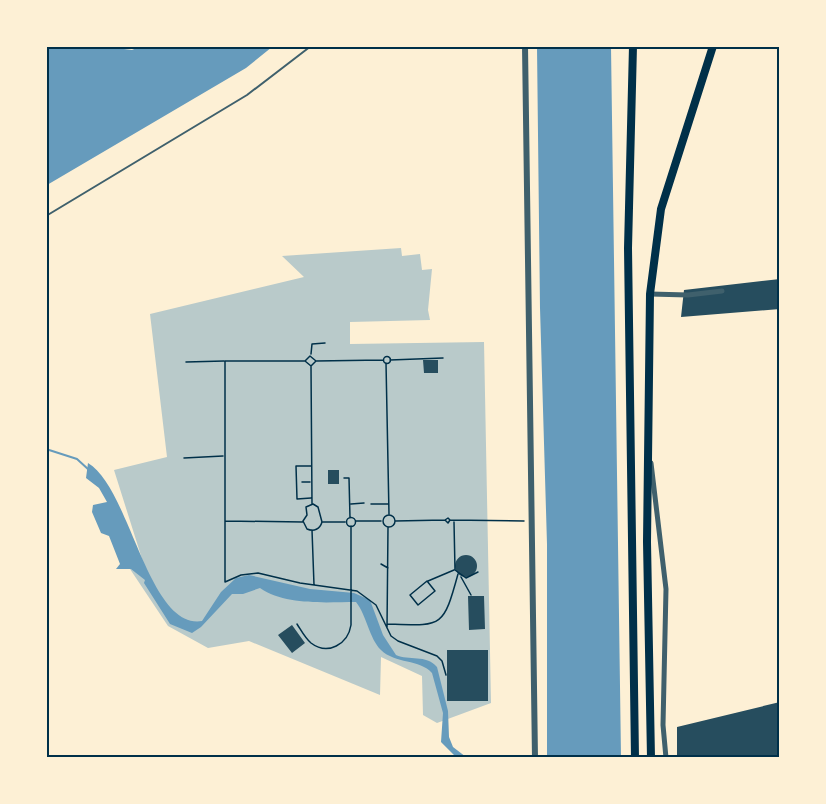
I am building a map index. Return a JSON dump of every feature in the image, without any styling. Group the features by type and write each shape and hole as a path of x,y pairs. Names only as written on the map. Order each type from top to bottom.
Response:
{"highway":[{"path":"633,46 628,248 635,758"},
{"path":"651,758 647,542 650,294 661,208 713,46"}],"street":[{"path":"525,46 535,758"},
{"path":"650,294 688,295 722,291"},
{"path":"649,450 666,589 663,714 666,758"}],"lane":[{"path":"46,216 247,95 311,46"}],"path":[{"path":"306,361 310,356 312,344 325,343"},
{"path":"310,356 316,361 383,360 386,356 390,360"},
{"path":"386,363 390,360 443,358"},
{"path":"383,360 386,363 389,514 395,521"},
{"path":"225,361 225,582 241,575 258,573 314,586 351,589 373,601 387,629 398,641 440,658 446,675"},
{"path":"186,362 306,361 311,366 312,504"},
{"path":"311,366 316,361"},
{"path":"184,458 224,456"},
{"path":"311,466 296,466 296,482 297,499 312,498"},
{"path":"344,478 350,478 350,518 346,522"},
{"path":"302,482 311,482"},
{"path":"350,504 364,503"},
{"path":"312,504 318,507 322,522 318,528 312,530 305,527 303,522 306,507 312,504"},
{"path":"371,504 389,504"},
{"path":"382,521 384,516 389,514"},
{"path":"350,518 355,521 382,521 388,527 387,629"},
{"path":"388,527 395,521 445,520 448,518 450,520 527,520"},
{"path":"454,520 455,569 471,595"},
{"path":"224,521 303,522"},
{"path":"297,624 313,644 332,648 342,643 348,635 351,606 351,526 355,521"},
{"path":"322,522 346,522 351,526"},
{"path":"312,530 314,586"},
{"path":"388,564 382,562 388,568"},
{"path":"427,581 435,591 418,605 410,595 427,581 455,569"},
{"path":"461,577 470,578 478,572"},
{"path":"387,624 426,626 441,620 448,611 458,574"}],"shaded area":[{"path":"401,248 402,256 420,254 422,270 432,269 428,310 430,320 350,322 350,344 484,342 491,703 437,723 423,715 422,676 381,657 380,695 249,641 208,648 168,626 130,569 143,562 114,470 167,457 150,314 304,277 282,256"}],"water":[{"path":"141,46 272,47 246,68 47,185 47,47 108,47 132,50"},
{"path":"537,47 611,47 621,757 547,757 547,544 540,308"},
{"path":"88,463 103,477 116,499 153,581 167,603 183,618 202,621 221,592 236,578 249,575 310,589 354,593 370,600 383,635 396,655 428,660 437,667 448,711 449,737 453,747 466,757 456,757 441,742 443,713 432,673 421,665 393,658 381,650 356,602 294,600 270,594 260,588 243,594 232,594 201,627 192,633 170,624 144,583 145,580 131,569 116,569 120,564 109,536 101,533 92,512 93,505 107,502 99,488 86,478"}],"building":[{"path":"780,279 780,309 681,317 684,290"},
{"path":"423,360 438,360 438,373 424,373"},
{"path":"328,470 339,470 339,484 328,484"},
{"path":"466,555 474,558 477,566 474,574 466,577 458,574 455,566 458,558"},
{"path":"468,596 484,596 485,629 469,630"},
{"path":"292,625 305,643 292,653 278,635"},
{"path":"447,650 488,650 488,701 447,701"},
{"path":"780,702 780,758 677,758 677,727"}],"waterway":[{"path":"46,449 77,459 89,470"}]}
